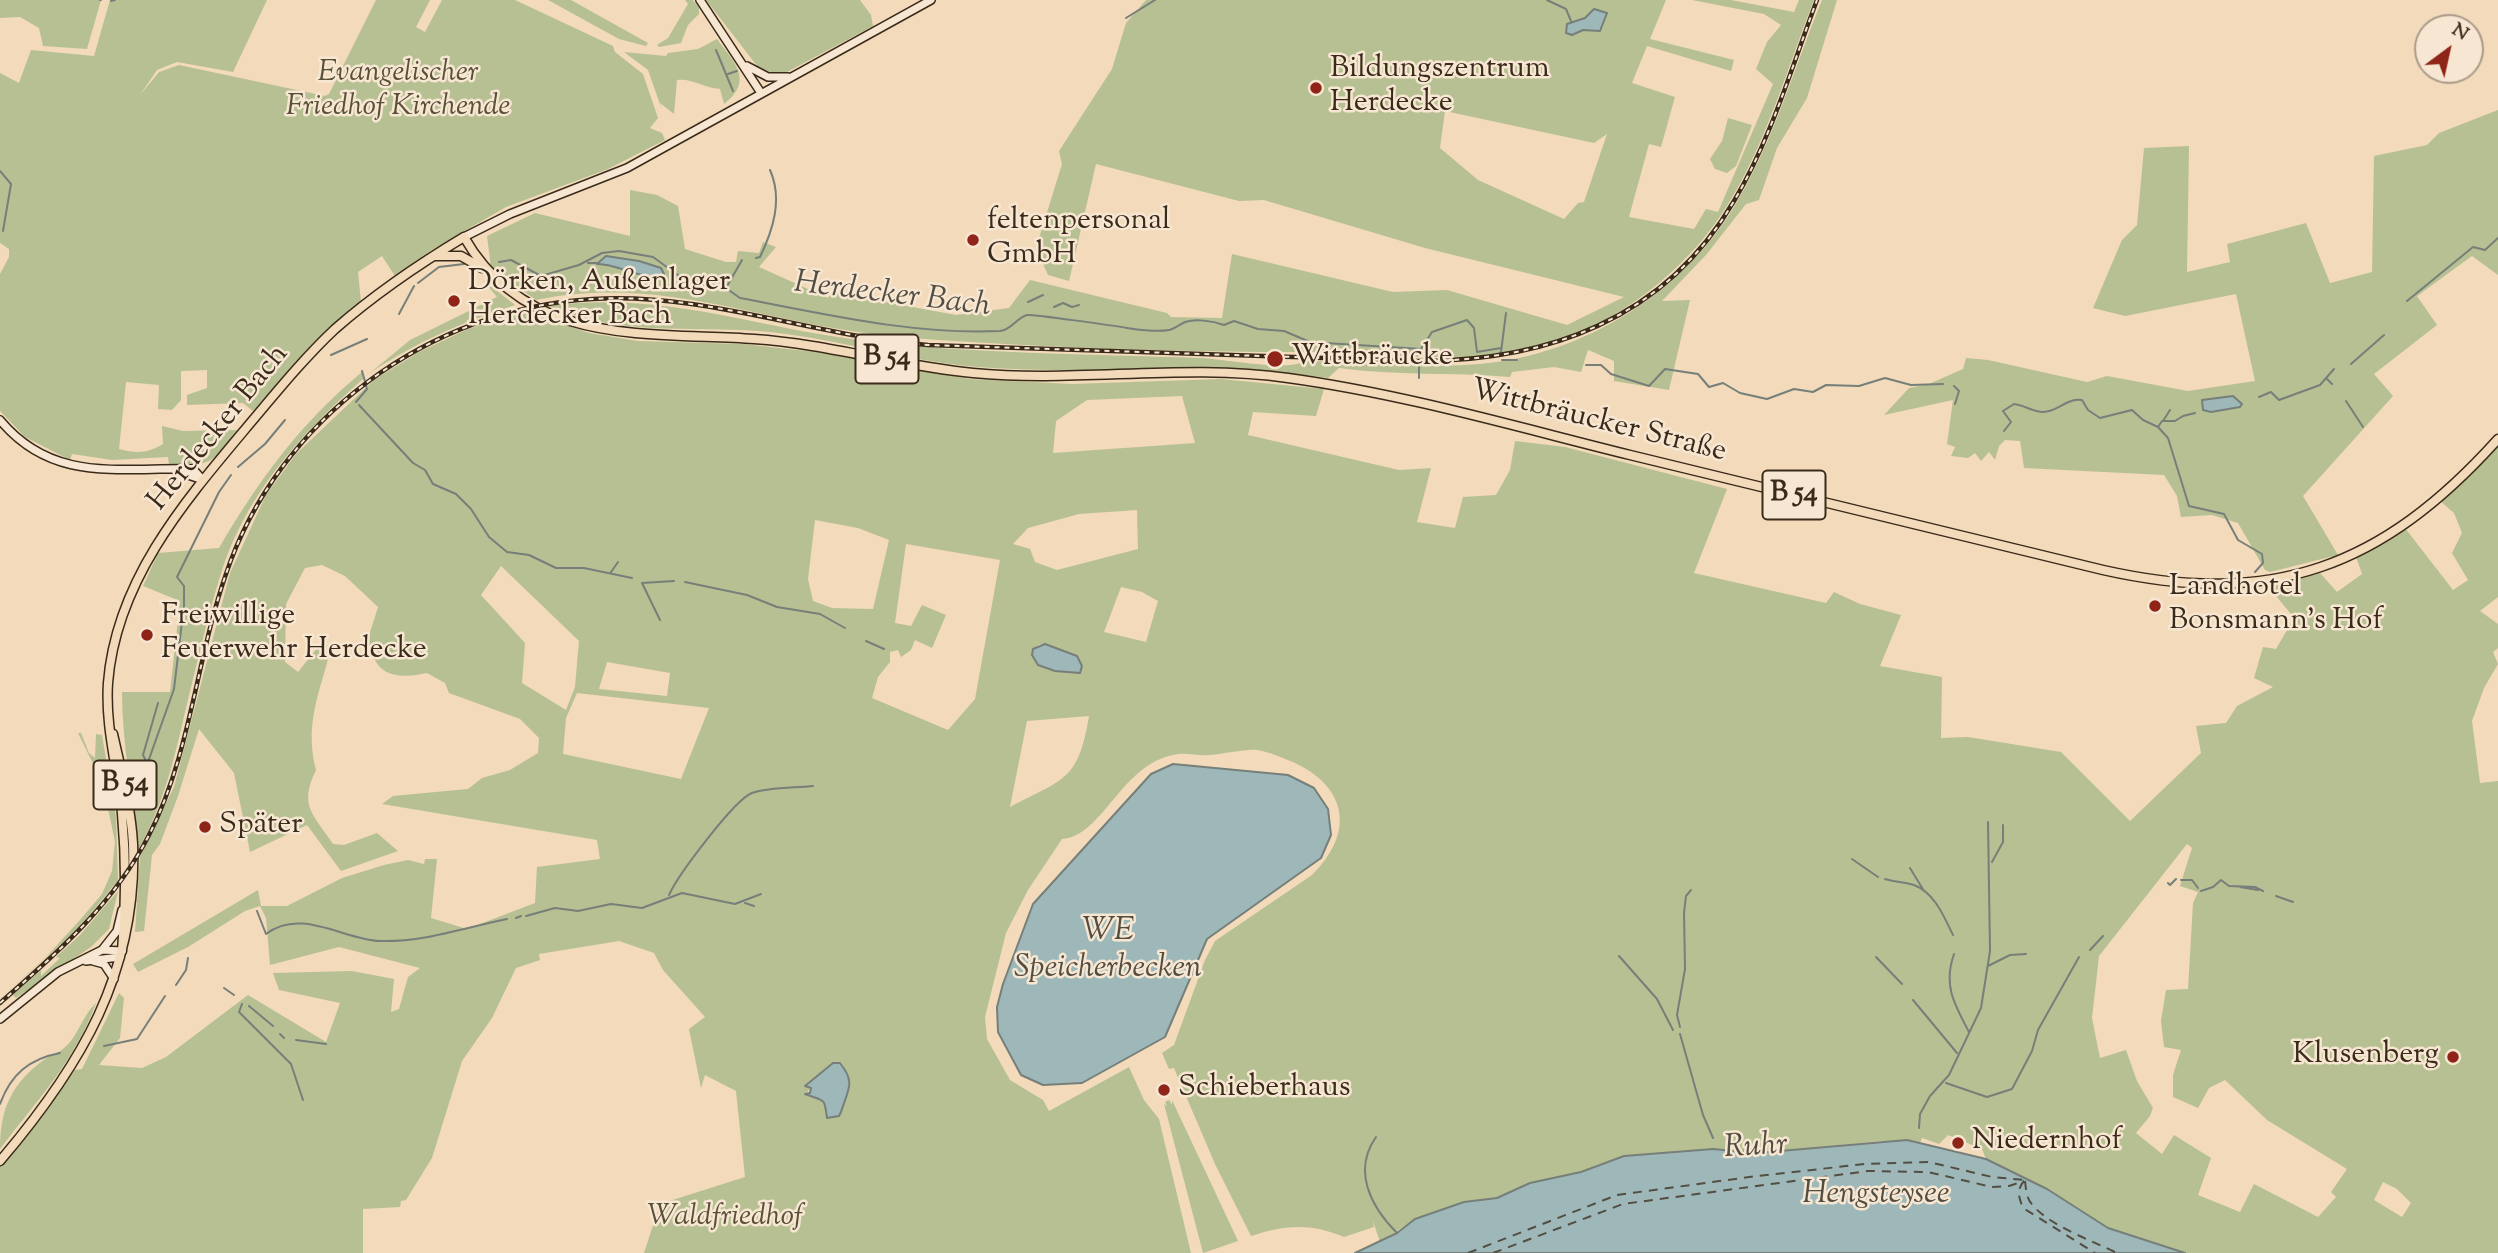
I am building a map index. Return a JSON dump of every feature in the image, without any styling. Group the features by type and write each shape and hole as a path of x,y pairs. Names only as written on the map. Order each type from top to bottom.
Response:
{"main road":[{"path":"700,0 761,93"},
{"path":"464,237 510,214 627,168 930,0"},
{"path":"743,64 768,77 790,77"},
{"name":"Herdecker Bach","path":"121,954 122,811 111,755 108,714 110,673 122,612 150,557 203,480 278,390 333,332 432,256 464,237"},
{"name":"Wittbräucker Straße","path":"464,237 485,269 501,286 544,311 595,329 639,335 772,340 971,373 1030,376 1233,373 1337,386 2103,570 2197,586 2244,584 2292,576 2357,552 2403,526 2434,502 2498,439"},
{"name":"Wittbräucker Straße","path":"432,256 456,256 485,269"},
{"path":"0,419 31,448 68,464 103,470 172,470 203,480"},
{"name":"Herdecker Bach","path":"108,714 127,794 133,841 134,884 121,954"},
{"path":"0,1019 38,986 102,950 117,931 122,910"},
{"path":"102,950 121,954"},
{"path":"76,963 121,954"},
{"name":"B 54","path":"0,1161 70,1071 108,996 121,954"},
{"path":"85,962 104,964 114,979"}],"green space":[{"path":"0,0 101,0 87,49 43,46 39,28 20,17 0,18"},
{"name":"Evangelischer Friedhof Kirchende","path":"110,0 267,0 233,72 177,62 157,70 140,95 159,72 179,65 325,96 329,94 376,0 430,0 416,27 425,32 442,0 515,0 613,46 615,52 643,74 658,118 650,128 662,133 665,140 608,169 506,207 430,251 395,276 382,256 358,272 361,302 307,350 253,411 243,403 187,405 187,395 207,388 207,370 181,371 181,400 172,410 158,409 159,385 126,382 119,449 142,452 158,447 163,444 162,426 183,431 237,430 210,461 169,464 168,457 112,460 72,454 70,460 25,437 0,411 0,274 9,257 9,249 0,243 0,73 19,83 31,50 94,56"},
{"path":"548,0 571,0 648,43 646,46 619,39"},
{"path":"685,0 693,0 699,8 699,14 688,25 681,43 659,47 657,45 668,38 688,4"},
{"path":"706,0 860,0 871,15 873,26 787,72 773,73 758,67"},
{"path":"1146,0 1666,0 1650,39 1734,60 1731,71 1647,46 1632,83 1675,97 1661,147 1649,144 1629,217 1694,229 1706,209 1718,212 1773,84 1756,69 1767,42 1781,25 1764,14 1692,0 1731,0 1794,12 1799,0 1814,0 1762,139 1728,205 1707,235 1666,277 1631,304 1572,336 1530,349 1501,354 1444,357 1330,352 1116,349 913,338 816,325 659,295 579,294 536,300 491,268 487,236 535,213 630,236 630,190 657,195 678,206 685,249 726,262 736,262 738,251 759,253 763,242 776,247 759,267 828,298 832,292 956,315 1009,308 1030,280 1167,313 1171,317 1222,318 1232,254 1393,292 1447,290 1567,325 1624,297 1425,248 1264,200 1239,201 1096,164 1069,281 1048,275 1036,248 1062,164 1059,151 1112,69 1126,23","holes":["1445,111 1594,143 1607,134 1584,202 1578,203 1564,219 1478,180 1440,148"]},
{"path":"1822,0 1837,0 1807,98 1777,148 1759,200 1746,204 1706,255 1662,301 1690,300 1669,390 1614,381 1614,361 1588,350 1581,372 1554,367 1512,372 1510,377 1339,368 1328,378 1240,370 1022,369 923,360 786,334 626,326 600,322 549,306 630,303 668,306 858,340 986,351 1201,358 1271,365 1305,361 1457,365 1518,358 1556,348 1628,313 1661,290 1690,263 1716,233 1738,200 1763,152"},
{"path":"717,39 735,64 740,80 738,88 724,104 720,89 688,80 677,80 674,114 660,103 662,110 648,70 624,52 666,56 668,53 698,49"},
{"path":"2498,110 2498,275 2472,256 2417,296 2437,325 2374,374 2393,396 2303,496 2338,555 2270,572 2265,570 2238,523 2212,515 2181,517 2177,496 2164,475 2024,468 2020,441 2005,440 1999,446 1995,460 1989,452 1981,461 1975,453 1968,458 1951,456 1955,447 1947,444 1953,400 1884,415 1909,388 1929,384 1963,369 1966,358 1988,360 2087,382 2107,376 2188,391 2255,381 2236,294 2125,316 2093,308 2122,240 2137,225 2144,148 2189,146 2187,272 2230,262 2227,244 2306,223 2330,283 2372,272 2374,156 2427,145 2439,133"},
{"path":"1728,118 1752,125 1736,166 1727,173 1715,169 1710,159 1722,141"},
{"path":"483,280 515,305 440,334 370,373 410,340 497,297"},
{"name":"Waldfriedhof","path":"525,311 589,333 638,341 743,344 815,352 970,379 1072,384 1221,379 1324,389 1316,416 1253,412 1248,435 1399,470 1431,468 1417,522 1455,528 1463,497 1496,495 1510,470 1515,441 1565,447 1727,489 1694,573 1826,603 1834,592 1860,604 1901,615 1880,666 1942,677 1941,738 1968,737 2061,752 2130,821 2201,753 2196,726 2226,723 2237,706 2273,687 2254,678 2263,647 2276,649 2294,618 2269,587 2320,573 2337,592 2362,574 2356,557 2405,528 2453,590 2468,580 2452,553 2462,533 2454,513 2440,501 2498,445 2498,597 2480,611 2498,624 2498,648 2493,652 2498,664 2484,688 2472,721 2480,783 2498,781 2498,1253 2185,1253 2108,1228 2047,1189 1986,1159 1982,1149 1948,1135 1939,1144 1922,1138 1920,1143 1882,1141 1757,1153 1713,1149 1676,1151 1599,1164 1581,1172 1530,1183 1497,1198 1464,1202 1415,1219 1380,1242 1373,1221 1374,1227 1344,1237 1320,1229 1298,1227 1251,1236 1215,1164 1174,1068 1169,1069 1162,1053 1174,1045 1205,960 1215,941 1312,875 1335,843 1339,812 1335,798 1325,784 1293,762 1267,752 1252,750 1210,755 1178,754 1158,760 1127,784 1090,826 1077,835 1062,839 1028,890 1006,933 985,1017 987,1039 1010,1080 1043,1100 1049,1111 1129,1067 1144,1100 1159,1119 1191,1253 644,1253 660,1204 745,1177 736,1091 705,1075 701,1088 689,1029 705,1017 663,970 654,953 619,941 539,954 540,960 516,968 492,1018 462,1061 432,1158 406,1200 401,1201 400,1207 363,1209 363,1253 0,1253 0,1164 75,1070 82,1069 119,993 124,998 120,1038 99,1065 142,1068 166,1057 248,995 326,1042 340,1003 279,990 273,973 352,971 394,979 391,1012 399,1009 408,977 420,968 339,947 270,965 266,918 260,906 245,911 188,947 138,972 133,964 258,890 261,906 287,906 342,878 408,860 424,864 425,859 437,859 431,918 467,929 535,903 537,867 600,859 597,840 382,804 393,796 468,789 482,778 510,770 538,753 539,738 520,719 449,693 445,683 427,673 401,676 386,672 375,660 372,651 365,648 378,607 345,576 322,565 305,568 286,604 285,662 298,672 322,642 331,648 315,708 312,738 316,770 308,793 308,802 333,844 344,845 377,833 398,851 341,871 307,825 250,852 234,773 199,729 178,796 160,844 152,855 144,931 135,932 140,857 174,787 230,573 266,495 296,454 374,380 419,352 468,329","holes":["1182,396 1195,443 1053,453 1056,421 1087,400","1137,510 1138,549 1057,570 1035,562 1030,549 1013,544 1028,528 1079,514","815,520 858,528 889,540 873,609 832,608 813,601 808,579","906,544 1000,560 975,699 948,730 872,698 878,677 890,662 890,652 898,650 901,657 911,650 915,640 932,648 946,615 922,605 911,626 895,623","501,566 579,641 575,687 566,710 522,683 525,643 481,595","1121,587 1142,592 1158,601 1146,642 1104,632","1040,644 1061,651 1071,673 1038,665 1033,649","607,662 670,673 667,696 599,689","577,693 709,708 681,779 563,754 566,718","1089,716 1080,754 1074,766 1056,783 1010,807 1027,721","2187,844 2192,848 2180,886 2198,892 2193,903 2188,989 2166,990 2161,1021 2164,1047 2181,1050 2173,1075 2173,1097 2198,1108 2209,1088 2225,1080 2267,1120 2347,1169 2331,1192 2336,1197 2318,1217 2254,1184 2240,1212 2198,1195 2211,1158 2174,1135 2162,1154 2136,1133 2153,1108 2137,1081 2126,1050 2100,1058 2092,1018 2099,956","841,1063 849,1081 841,1112 826,1114 828,1107 824,1101 806,1094 818,1076","2383,1182 2397,1189 2411,1203 2402,1217 2374,1200"]},
{"path":"362,372 363,379 320,419 281,462 235,536 215,594 165,789 138,850 122,692 170,692 180,601 143,586 158,553 219,548 266,475 300,432"},
{"path":"78,733 81,733 89,753 95,758 96,734 102,735 116,817 118,880 81,926 0,999 47,956 80,920 102,894 112,871 115,842 103,784"},
{"path":"118,891 109,929 91,947 16,998 13,995 41,970 41,976 60,958 56,957 80,935"},
{"path":"96,1003 78,1043 41,1097 0,1149 2,1121 16,1087 34,1068 69,1043"},
{"path":"1169,1100 1172,1105 1172,1100 1238,1241 1203,1253 1164,1104 1167,1106 1165,1102"}],"water":[{"path":"1594,9 1607,13 1600,31 1583,30 1572,35 1566,33 1567,24 1585,18"},
{"path":"606,256 639,261 661,268 664,274 641,275 614,266 597,264"},
{"path":"2233,396 2242,404 2240,407 2211,412 2203,410 2202,400"},
{"path":"1045,644 1077,656 1082,666 1080,673 1055,671 1038,665 1032,655 1033,649"},
{"name":"WE Speicherbecken","path":"1173,764 1288,775 1314,788 1328,809 1331,835 1321,858 1207,939 1165,1037 1082,1083 1043,1085 1021,1075 998,1032 997,1007 1003,984 1033,904 1151,774"},
{"path":"833,1063 840,1063 845,1070 849,1086 839,1116 827,1118 824,1103 805,1094 810,1093 811,1088 805,1086"},
{"name":"Hengsteysee","path":"1907,1140 1986,1159 2047,1189 2108,1228 2185,1253 1355,1253 1397,1233 1415,1219 1464,1202 1497,1198 1530,1183 1581,1172 1624,1156 1713,1149 1757,1153"}],"waterway":[{"path":"111,1 115,0"},
{"path":"1126,18 1155,0"},
{"path":"1547,0 1566,9 1571,21"},
{"path":"716,50 733,91"},
{"path":"728,74 737,71"},
{"path":"756,258 760,257 765,247 775,214 776,192 770,170"},
{"path":"0,171 11,184 3,231"},
{"path":"2407,301 2473,247 2485,250 2498,238"},
{"name":"Herdecker Bach","path":"499,262 511,260 541,276 579,265 602,253 619,251 653,257 686,281 726,288 740,298 837,317 935,330 1000,331 1027,315 1154,331 1169,330 1192,321 1209,321 1224,325 1234,321 1258,329 1284,331 1310,342 1421,349 1432,332 1467,320 1474,328 1477,352 1501,348"},
{"path":"726,288 742,260"},
{"path":"588,263 597,263"},
{"name":"Herdecker Bach","path":"418,283 439,267 464,264"},
{"name":"Herdecker Bach","path":"399,314 414,286"},
{"path":"1028,302 1043,295"},
{"path":"1054,307 1063,303 1072,307 1079,305"},
{"path":"1501,352 1506,313"},
{"path":"2351,364 2384,335"},
{"name":"Herdecker Bach","path":"331,355 367,339"},
{"name":"Herdecker Bach","path":"1502,360 1517,360"},
{"path":"1419,364 1419,378"},
{"name":"Herdecker Bach","path":"1586,365 1601,365 1611,374 1649,386 1665,369 1698,374 1709,387 1723,383 1740,393 1767,399 1794,389 1813,392 1826,385 1859,386 1885,378 1911,385 1943,384"},
{"path":"2259,397 2271,392 2279,400 2320,385 2334,369"},
{"path":"356,402 367,389 362,371"},
{"path":"2327,379 2332,384"},
{"name":"Herdecker Bach","path":"1954,386 1959,391 1955,404"},
{"name":"Herdecker Bach","path":"2004,431 2011,422 2003,411 2014,404 2043,412 2071,401 2082,400 2088,410 2100,418 2132,410 2143,420 2158,427 2162,421 2175,421 2195,413"},
{"path":"2346,401 2363,427"},
{"path":"359,405 413,463 425,470 433,484 456,494 471,509 489,537 507,552 529,555 556,568 584,568 632,578"},
{"path":"2163,421 2170,410"},
{"name":"Herdecker Bach","path":"238,467 265,444 285,420"},
{"path":"2158,427 2168,438 2189,506 2224,514 2238,540 2262,554 2263,563 2255,572"},
{"name":"Herdecker Bach","path":"151,786 145,783 143,776 174,689 184,605 184,586 177,577 219,492 231,475"},
{"path":"611,572 618,562"},
{"path":"660,620 642,583 674,581"},
{"path":"685,582 747,595 777,607 820,614 845,628"},
{"path":"866,641 884,649"},
{"path":"146,761 143,755 158,703"},
{"path":"669,895 707,839 744,799 752,793 766,790 813,786"},
{"path":"1919,1128 1920,1114 1930,1096 1949,1075 1981,1008 1990,951 1988,822"},
{"path":"1992,862 2003,842 2003,825"},
{"path":"1852,859 1878,877"},
{"path":"1910,868 1924,891"},
{"path":"1885,879 1914,885 1928,894 1938,906 1953,935"},
{"path":"2168,883 2170,885 2176,879"},
{"path":"2181,880 2192,880 2198,888"},
{"path":"2201,891 2213,887 2221,880 2229,886 2255,887 2263,891"},
{"path":"2240,887 2258,890"},
{"path":"1680,1027 1677,1015 1685,969 1684,913 1686,896 1691,890"},
{"path":"526,916 555,908 578,911 611,904 642,908 682,893 735,904 761,894"},
{"path":"2276,896 2293,902"},
{"path":"745,903 754,906"},
{"path":"257,911 266,934 279,927 308,924 380,941 428,937 507,919"},
{"path":"516,918 521,916"},
{"path":"2090,950 2103,936"},
{"path":"1954,954 1950,985 1955,1003 1969,1032"},
{"path":"1988,966 2010,955 2026,954"},
{"path":"1619,956 1657,999 1673,1030"},
{"path":"1876,957 1902,984"},
{"path":"1946,1083 1987,1097 2012,1089 2032,1051 2038,1030 2079,957"},
{"name":"Herdecker Bach","path":"176,985 186,970 188,958"},
{"path":"224,988 234,995"},
{"name":"Herdecker Bach","path":"104,1046 137,1039 165,996"},
{"path":"1913,1000 1957,1053"},
{"path":"242,1004 239,1012 291,1064 303,1100"},
{"path":"249,1006 273,1026"},
{"path":"280,1034 284,1038"},
{"name":"Ruhr","path":"1680,1034 1703,1115 1713,1138"},
{"path":"296,1040 326,1044"},
{"name":"Herdecker Bach","path":"0,1104 4,1093 22,1070 39,1059 60,1053"},
{"path":"1376,1137 1369,1150 1365,1175 1379,1212 1397,1233"}],"ferry route":[{"path":"1468,1253 1617,1195 1757,1176 1865,1164 1929,1162 1992,1177 2025,1180"},
{"path":"1493,1253 1623,1204 1868,1171 1928,1172 1992,1187 2009,1186 2024,1181"},
{"path":"2024,1181 2019,1191 2023,1208 2095,1253"},
{"path":"2025,1181 2028,1198 2038,1211 2083,1238 2117,1253"}],"railway":[{"path":"0,1003 63,946 102,905 135,860 149,835 175,772 226,574 250,518 282,467 322,421 368,382 419,349 474,324 533,307 593,299 677,302 844,333 928,345 1415,361 1511,353 1556,342 1598,326 1638,304 1674,276 1706,242 1734,201 1759,153 1817,0"}],"place":[{"name":"Bildungszentrum Herdecke","path":"1316,88"},
{"name":"feltenpersonal GmbH","path":"973,240"},
{"name":"Dörken, Außenlager Herdecker Bach","path":"454,301"},
{"name":"Wittbräucke","path":"1275,359"},
{"name":"Landhotel Bonsmann's Hof","path":"2155,606"},
{"name":"Freiwillige Feuerwehr Herdecke","path":"147,635"},
{"name":"Später","path":"205,827"},
{"name":"Klusenberg","path":"2453,1057"},
{"name":"Schieberhaus","path":"1164,1090"},
{"name":"Niedernhof","path":"1958,1143"}]}
